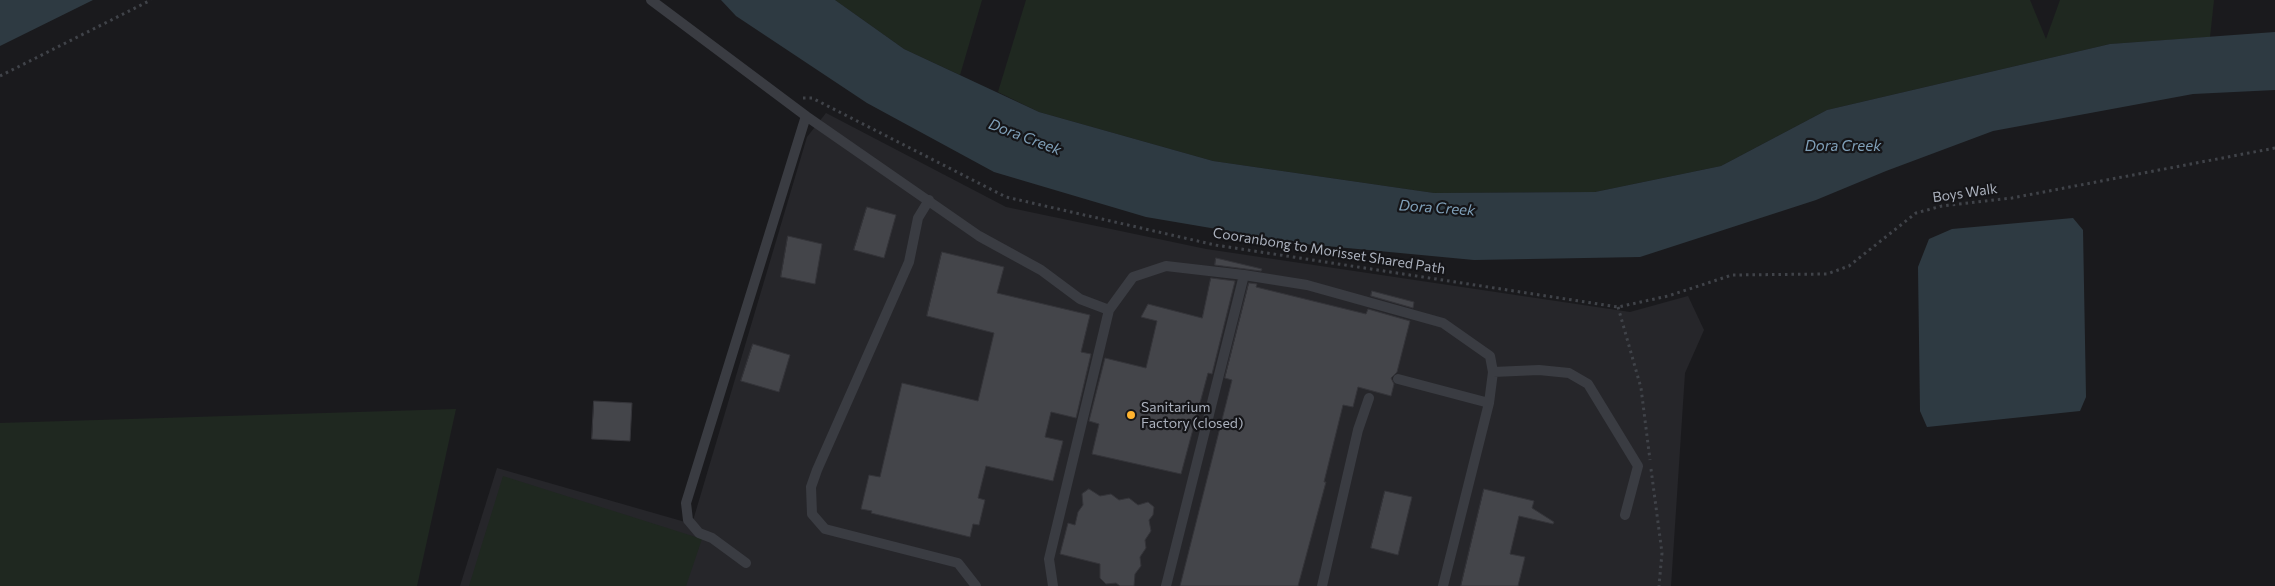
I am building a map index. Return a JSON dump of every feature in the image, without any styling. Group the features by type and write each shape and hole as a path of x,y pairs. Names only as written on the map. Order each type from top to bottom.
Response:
{"lane":[{"path":"651,0 806,116 979,236 1041,270 1080,299 1109,310"},
{"path":"746,563 712,538 699,532 688,520 686,503 806,116"},
{"path":"929,200 918,218 908,262 817,470 811,487 812,514 826,529 958,563 976,586"},
{"path":"1053,586 1049,559 1109,310 1132,277 1166,266 1307,285 1443,323 1490,356 1493,372 1489,403 1443,586"},
{"path":"1166,586 1244,275"},
{"path":"1493,372 1539,370 1569,373 1588,384 1638,466 1624,515"},
{"path":"1398,379 1489,403"},
{"path":"1322,586 1358,430 1369,398"}],"path":[{"path":"0,76 129,13 151,0"},
{"name":"Cooranbong to Morisset Shared Path","path":"781,96 812,98 1006,198 1215,245 1618,307"},
{"name":"Boys Walk","path":"1618,307 1668,296 1732,276 1828,274 1849,266 1916,213 1942,206 2012,198 2275,148"},
{"path":"1618,307 1641,388 1662,553 1659,586"}],"shaded area":[{"path":"835,0 982,0 960,75 904,49"},
{"path":"1026,0 2030,0 2046,39 2060,0 2214,0 2210,37 2110,44 1827,110 1721,166 1595,192 1434,193 1213,161 1039,112 998,92"},
{"path":"826,113 1006,207 1206,249 1630,312 1688,296 1704,330 1685,373 1671,586 460,586 497,468 692,524 807,137"},
{"path":"456,409 417,586 0,586 0,423"},
{"path":"503,476 702,539 686,586 469,586"}],"water":[{"path":"0,0 93,0 0,46"},
{"name":"Dora Creek","path":"721,0 835,0 904,49 1039,112 1213,161 1434,193 1595,192 1721,166 1827,110 2110,44 2275,32 2275,90 2193,94 1993,131 1886,171 1816,200 1640,257 1474,260 1305,244 1146,217 994,172 867,103 736,16"},
{"path":"2073,218 2083,230 2086,397 2080,411 1927,427 1920,411 1918,267 1929,239 1952,229"}],"building":[{"path":"867,207 896,215 884,258 854,250"},
{"path":"788,236 822,244 815,284 781,277"},
{"path":"942,252 1004,267 997,293 1090,315 1081,352 1091,354 1076,418 1051,412 1045,437 1063,441 1053,481 986,466 978,498 985,500 979,525 973,524 970,537 861,509 869,475 880,477 902,383 978,401 994,333 927,316"},
{"path":"1216,258 1262,269 1261,271 1215,265"},
{"path":"1211,278 1235,281 1212,374 1208,373 1181,474 1092,454 1099,424 1089,421 1105,358 1146,368 1157,321 1141,317 1148,304 1202,318"},
{"path":"1249,283 1257,284 1256,287 1366,314 1368,309 1410,321 1397,372 1391,378 1394,384 1391,396 1358,387 1353,407 1343,405 1324,482 1326,482 1298,586 1180,586 1232,380 1225,378"},
{"path":"1372,291 1414,302 1413,308 1371,296"},
{"path":"753,344 790,355 779,392 741,381"},
{"path":"594,401 632,403 630,441 592,439"},
{"path":"1089,489 1100,496 1111,494 1119,500 1129,498 1138,505 1148,502 1154,507 1153,515 1149,520 1151,531 1145,540 1146,548 1140,557 1141,566 1135,574 1134,586 1120,586 1116,583 1106,584 1100,578 1100,564 1060,554 1068,523 1075,525 1078,512 1083,505 1082,494"},
{"path":"1484,489 1534,501 1532,508 1554,522 1553,524 1519,516 1510,554 1525,557 1518,586 1461,586"},
{"path":"1385,491 1412,497 1398,555 1371,548"}],"place":[{"name":"Sanitarium Factory (closed)","path":"1131,415"}]}
